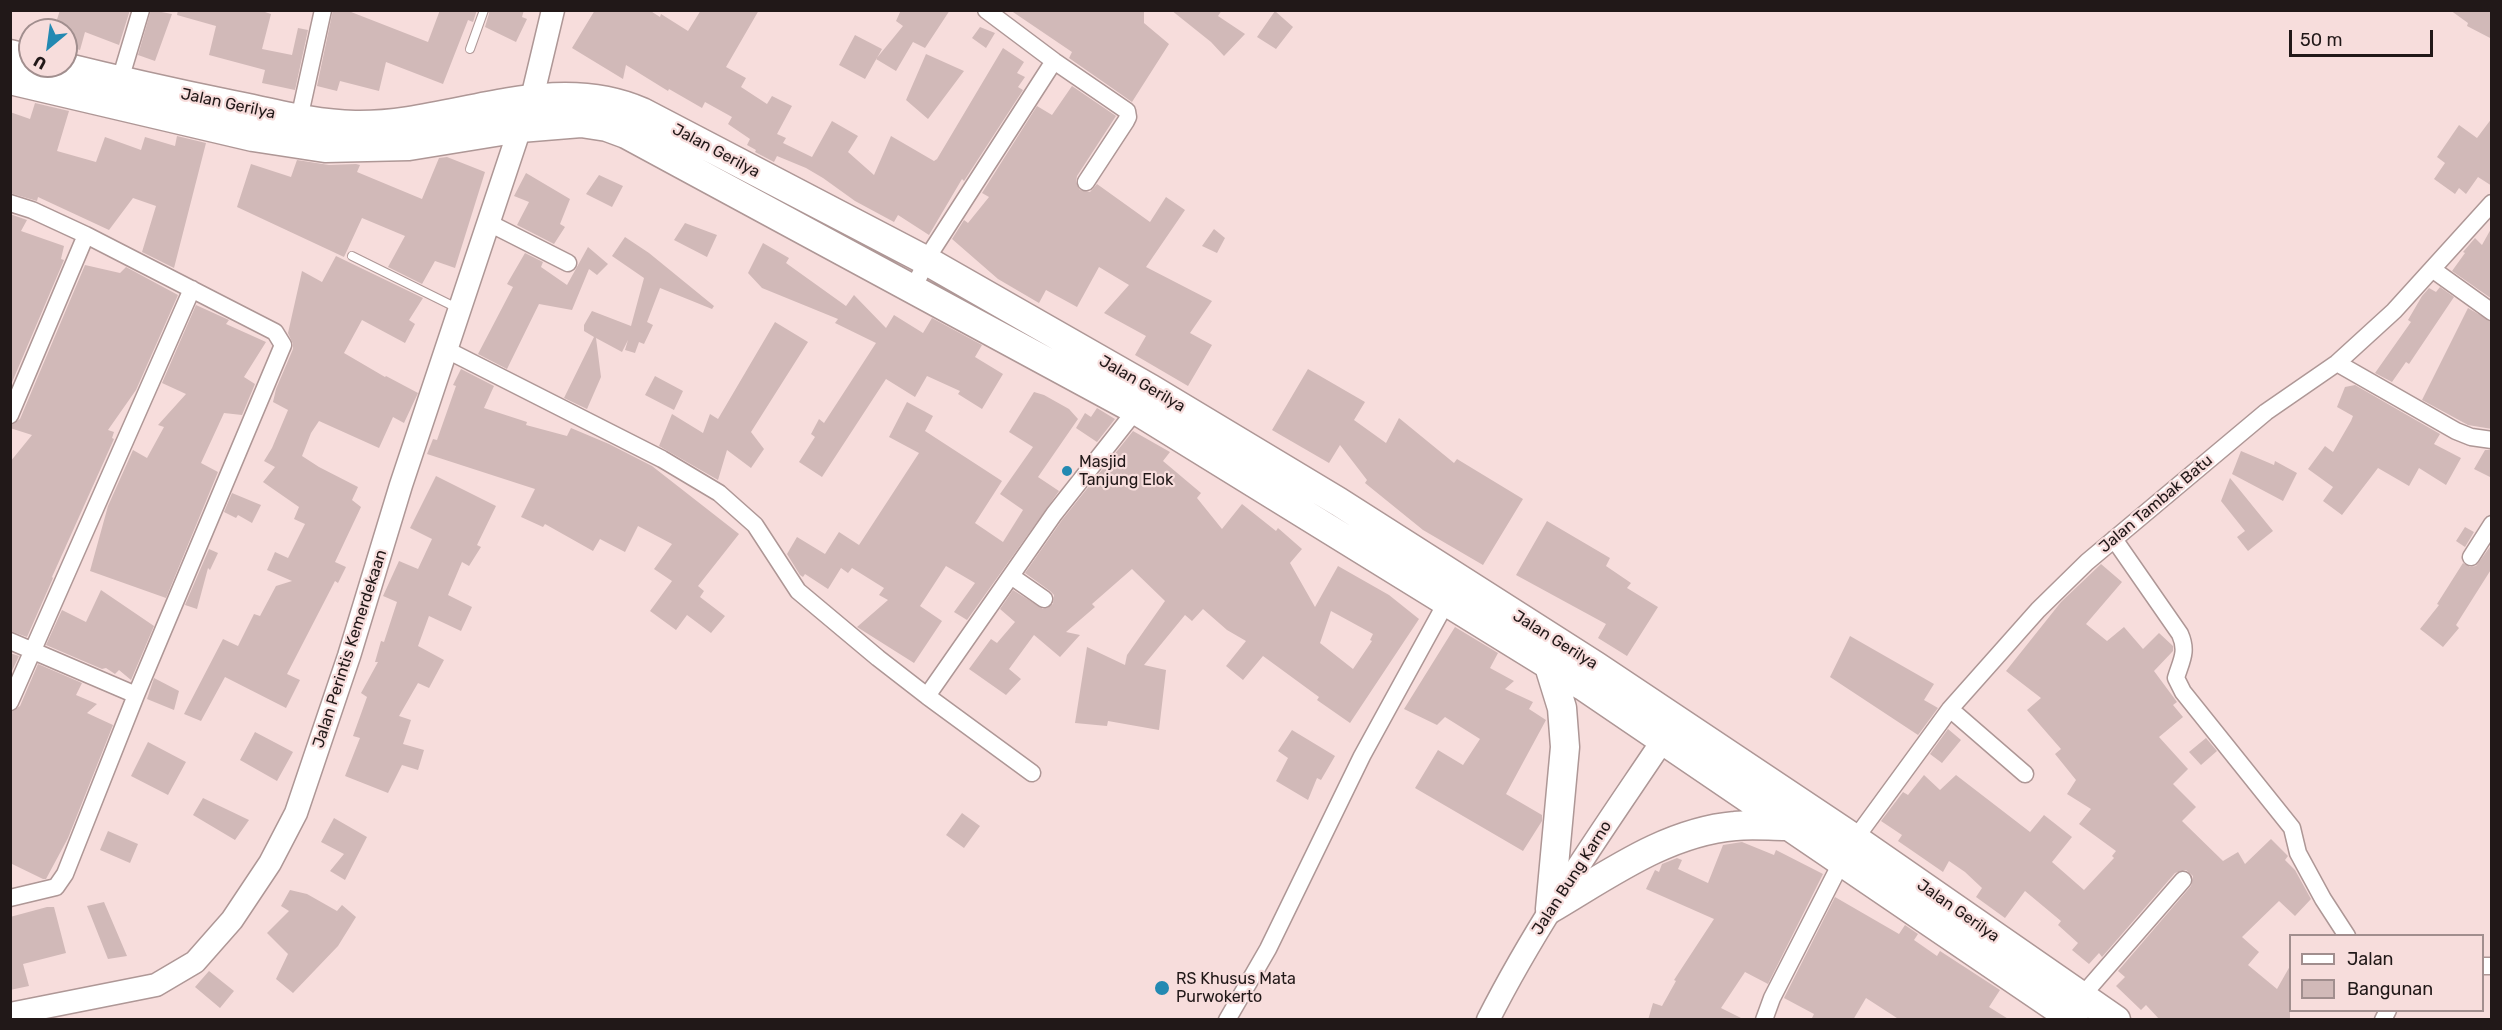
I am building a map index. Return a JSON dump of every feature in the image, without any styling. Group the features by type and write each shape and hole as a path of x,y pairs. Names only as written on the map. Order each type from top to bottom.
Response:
{"highway":[{"name":"Jalan Gerilya","path":"78,70 120,80 253,137 325,148 409,146 520,128 581,123 607,126 626,134 1136,410 1549,666 1589,676 1663,740 1786,826 1848,851"},
{"name":"Jalan Gerilya","path":"10,80 188,108 320,123 379,125 413,121 532,98 588,98 626,105 927,261 1151,389 1339,502 1589,676 2077,1008 2116,1020"},
{"path":"1549,666 1562,708 1565,747 1550,909"},
{"path":"1550,909 1648,851 1694,833 1735,826 1786,826"}],"street":[{"path":"120,80 141,10"},
{"path":"299,119 323,10"},
{"name":"Jalan Perintis Kemerdekaan","path":"27,1015 156,984 195,962 232,920 270,863 296,813 349,656 401,485 532,98 554,10"},
{"path":"986,10 1054,61 1127,111 1126,122 1086,182"},
{"path":"913,289 927,261 1054,61"},
{"path":"10,203 32,210 86,235 192,289 274,332 283,345 136,695 61,882 49,890 10,898"},
{"name":"Jalan Tambak Batu","path":"1764,1020 1772,998 1848,851 1950,709 2038,610 2087,562 2266,412 2337,363 2394,311 2492,203"},
{"path":"489,223 568,263"},
{"path":"10,415 86,235"},
{"path":"2432,268 2492,312"},
{"path":"10,702 192,289"},
{"path":"447,350 662,459 719,493 755,525 798,591 878,658 1032,773"},
{"path":"2337,363 2456,431 2471,437 2492,440"},
{"path":"927,696 1054,514 1136,410"},
{"path":"2471,557 2492,524"},
{"path":"2114,539 2184,642 2184,656 2176,678 2183,692 2292,828 2298,853 2323,899 2346,934"},
{"path":"1011,576 1044,599"},
{"path":"1227,1020 1268,949 1362,756 1447,601"},
{"path":"10,641 136,695"},
{"path":"1950,709 2025,774"},
{"name":"Jalan Bung Karno","path":"1488,1020 1550,909 1663,740"},
{"path":"2077,1008 2138,929 2182,880"}],"lane":[{"path":"470,49 484,10"},
{"path":"352,256 460,310"}],"building":[{"path":"60,10 130,10 119,45 85,32 80,50 78,49 78,18 58,18"},
{"path":"151,10 172,14 155,61 138,55"},
{"path":"178,10 259,10 271,14 262,49 292,55 298,28 308,30 295,90 262,83 265,70 209,55 216,26 177,15"},
{"path":"333,10 346,10 428,42 440,10 477,10 473,22 468,20 443,84 386,62 379,91 340,81 337,91 317,86"},
{"path":"490,10 524,10 522,17 527,19 516,42 485,27"},
{"path":"595,10 649,10 660,17 661,14 688,31 701,10 759,10 726,67 746,78 741,87 767,104 772,96 792,106 777,134 786,138 783,143 812,157 832,121 858,136 848,152 874,175 891,136 934,161 937,159 1003,48 1024,62 1017,73 1025,77 1018,87 1023,90 964,181 962,179 929,235 898,215 894,222 855,201 806,168 777,156 774,162 755,152 756,150 747,145 750,139 728,124 732,117 705,102 702,108 669,89 668,91 626,65 623,79 572,48"},
{"path":"901,10 950,10 925,48 913,42 896,71 876,59 903,26 896,21"},
{"path":"1010,10 1144,10 1144,23 1169,44 1132,102 1069,58 1072,52"},
{"path":"1171,10 1222,10 1218,16 1245,34 1224,56 1211,42"},
{"path":"2450,10 2492,10 2492,39 2467,26 2468,23"},
{"path":"1275,11 1293,27 1276,49 1257,37"},
{"path":"980,27 995,33 986,48 972,38"},
{"path":"855,35 882,49 865,79 839,65"},
{"path":"926,54 964,71 928,119 906,100"},
{"path":"1072,86 1116,116 1077,176 1076,182 1080,190 1090,192 1097,184 1150,222 1166,197 1185,210 1146,267 1212,301 1190,333 1212,345 1188,386 1135,355 1146,336 1104,313 1129,285 1099,267 1077,307 1046,290 1039,303 998,279 952,239 964,220 968,223 989,197 982,193 1037,106 1052,115"},
{"path":"35,103 69,111 57,151 96,162 105,137 141,150 145,137 175,146 177,136 206,143 174,268 142,252 156,206 133,198 109,230 38,197 37,201 10,193 10,112 30,119"},
{"path":"2492,118 2492,186 2478,177 2466,194 2459,188 2455,194 2434,179 2445,163 2437,157 2459,125 2477,138"},
{"path":"447,157 485,172 455,268 435,261 422,284 388,267 405,236 362,218 344,257 237,207 251,164 291,177 297,160 329,165 356,164 360,165 357,172 422,199 439,158"},
{"path":"526,173 570,199 560,224 565,227 554,244 517,225 529,202 514,196"},
{"path":"599,175 623,186 612,207 586,194"},
{"path":"10,214 27,220 21,231 64,246 61,259 64,260 10,387"},
{"path":"685,223 717,235 707,257 674,240"},
{"path":"2492,227 2492,299 2452,271 2465,253 2463,252 2475,238 2482,245"},
{"path":"1214,229 1225,238 1217,253 1202,246"},
{"path":"625,237 649,253 714,306 712,309 660,288 647,322 653,325 644,344 639,342 635,353 625,350 628,340 622,352 596,338 601,377 587,409 564,398 594,337 584,331 584,325 592,311 631,326 644,278 612,256"},
{"path":"763,243 789,258 786,263 846,306 854,295 886,328 894,315 923,333 932,318 982,345 975,357 1003,374 982,409 958,394 960,391 927,376 915,397 886,379 822,477 799,462 815,437 811,434 819,419 824,423 876,343 835,323 838,319 762,288 748,273"},
{"path":"588,247 608,264 597,275 589,269 572,310 539,304 507,369 478,354 513,287 507,284 525,253 543,262 541,267 567,285"},
{"path":"336,256 423,298 409,320 415,324 405,343 362,320 344,353 418,393 404,423 393,417 379,448 319,421 311,433 302,456 358,487 352,500 361,507 335,562 346,567 338,583 335,581 287,674 300,680 286,708 225,677 201,721 184,714 223,639 238,646 254,614 260,616 276,586 292,581 267,570 275,552 288,558 305,524 294,519 299,507 263,482 275,467 264,461 288,410 273,402 293,349 288,333 302,271 322,282"},
{"path":"85,265 120,273 126,267 178,295 136,390 108,430 114,432 112,438 114,439 27,637 10,631 10,462 32,435 10,428 10,425 20,419"},
{"path":"2440,287 2454,297 2409,364 2406,362 2392,382 2375,373 2411,322 2408,320 2422,296 2429,288 2436,292"},
{"path":"196,305 229,320 226,324 266,342 244,377 255,384 242,415 224,413 201,463 218,472 166,598 90,571 108,506 133,450 147,458 164,427 158,425 186,394 162,383"},
{"path":"2468,308 2492,322 2492,429 2468,425 2422,400"},
{"path":"775,322 808,342 751,432 764,449 751,468 727,450 718,480 659,446 672,414 703,433 710,414 718,419"},
{"path":"461,369 494,386 484,408 527,422 526,425 567,436 571,428 609,444 652,466 739,534 698,586 704,591 700,597 725,616 711,633 687,615 676,630 650,611 672,581 654,569 672,544 638,526 625,552 600,539 593,551 545,524 543,527 521,517 535,489 427,454 433,439 437,440 456,386 453,385"},
{"path":"1308,369 1365,402 1354,420 1386,443 1399,418 1454,463 1457,459 1523,499 1483,565 1423,530 1365,483 1367,480 1340,445 1329,463 1272,430"},
{"path":"655,376 683,391 674,410 645,395"},
{"path":"2355,385 2440,434 2434,444 2461,458 2446,485 2419,468 2409,486 2378,468 2342,515 2323,501 2333,487 2308,469 2325,446 2333,452 2351,421 2353,416 2337,407 2345,387"},
{"path":"1034,392 1069,409 1078,419 1038,477 1059,491 967,620 954,612 975,583 946,566 920,606 942,621 914,663 857,627 888,600 879,595 884,588 852,568 848,573 841,568 828,589 805,574 803,577 800,575 787,554 797,537 825,554 839,532 859,545 919,453 889,437 907,402 933,416 925,431 1002,481 975,523 1003,542 1023,510 1000,494 1033,447 1009,432"},
{"path":"1097,408 1115,419 1097,442 1076,428 1085,413 1091,417"},
{"path":"1133,431 1170,452 1163,461 1201,493 1197,498 1222,529 1242,504 1276,531 1278,528 1302,549 1290,563 1315,607 1338,566 1389,595 1419,619 1350,723 1317,700 1319,697 1263,656 1243,680 1226,666 1246,641 1227,630 1203,609 1192,621 1185,615 1144,665 1166,670 1159,730 1108,721 1107,726 1075,723 1087,647 1125,665 1127,655 1165,601 1132,569 1092,604 1095,607 1066,632 1080,635 1060,657 1034,635 1009,669 1021,679 1006,695 969,669 991,639 997,643 1015,622 1000,609 1013,590 1043,609 1053,604 1054,595 1025,573 1062,520","holes":["1331,611 1373,634 1370,640 1372,641 1353,669 1320,643"]},
{"path":"2485,450 2492,450 2492,478 2474,469"},
{"path":"2241,451 2274,465 2275,461 2297,473 2283,501 2232,474"},
{"path":"436,476 496,506 477,545 481,547 469,566 462,562 448,595 472,607 461,631 429,616 418,646 444,660 429,688 418,683 399,716 411,720 403,744 424,750 418,770 402,765 388,793 345,776 360,738 353,736 367,697 361,693 378,662 375,662 381,641 384,642 397,602 383,596 399,561 418,569 432,539 410,528"},
{"path":"2230,478 2273,531 2248,551 2237,537 2245,531 2221,501"},
{"path":"232,493 261,505 252,523 238,515 236,518 224,512"},
{"path":"1547,521 1610,558 1606,566 1631,583 1627,588 1658,607 1627,656 1598,638 1606,624 1516,575"},
{"path":"2465,527 2474,532 2465,547 2456,541"},
{"path":"2492,544 2492,568 2456,625 2459,628 2443,647 2420,629 2439,605 2437,604 2463,563 2470,567 2476,566"},
{"path":"209,549 218,553 210,570 208,568 197,609 185,605"},
{"path":"2101,564 2122,582 2086,624 2107,641 2124,627 2143,649 2159,633 2173,646 2173,651 2154,671 2177,702 2173,705 2183,717 2159,737 2188,769 2173,784 2196,807 2182,821 2223,861 2238,852 2245,864 2271,839 2288,856 2285,860 2295,870 2311,899 2295,916 2279,901 2242,937 2259,952 2248,965 2277,989 2289,968 2290,1020 2160,1020 2146,1005 2141,1010 2116,986 2125,977 2118,971 2191,886 2193,876 2186,870 2175,873 2102,957 2099,953 2089,964 2072,950 2078,943 2058,925 2061,921 2025,891 2005,918 1976,897 1982,888 1965,872 1949,861 1943,872 1898,841 1902,835 1881,821 1903,792 1908,795 1924,775 1940,790 1956,775 2030,832 2044,815 2072,837 2052,862 2084,890 2114,858 2112,856 2116,851 2079,824 2091,809 2067,794 2076,780 2055,754 2061,749 2027,710 2041,698 2006,671 2061,602"},
{"path":"101,590 154,626 131,680 119,670 115,674 106,668 102,669 46,645 62,610 86,622"},
{"path":"1455,627 1498,653 1490,668 1514,681 1505,689 1533,702 1529,709 1546,720 1506,794 1542,815 1542,821 1523,851 1415,788 1438,750 1463,765 1480,739 1445,717 1437,725 1404,709"},
{"path":"1850,636 1934,684 1924,700 1938,708 1918,735 1830,677"},
{"path":"10,653 19,656 10,675"},
{"path":"38,664 82,683 76,695 97,704 87,713 113,725 68,838 46,879 10,863 10,712 20,706"},
{"path":"154,678 179,691 174,710 147,699"},
{"path":"1948,729 1961,740 1942,763 1930,754"},
{"path":"1292,730 1335,756 1321,780 1317,778 1308,800 1276,781 1288,758 1278,751"},
{"path":"255,732 293,752 277,781 240,760"},
{"path":"2206,738 2217,751 2201,765 2189,752"},
{"path":"148,742 186,762 168,795 131,776"},
{"path":"203,798 249,820 235,840 193,815"},
{"path":"962,813 980,826 964,848 946,835"},
{"path":"334,818 367,837 345,880 330,871 344,854 321,842"},
{"path":"108,831 138,844 130,863 100,850"},
{"path":"1742,842 1774,855 1776,850 1823,874 1768,984 1745,972 1721,1008 1745,1020 1648,1020 1653,1003 1662,1006 1676,981 1674,980 1714,919 1646,889 1655,870 1659,872 1662,864 1677,858 1682,860 1678,869 1708,883 1723,845"},
{"path":"290,890 307,894 337,911 342,905 356,917 338,946 293,993 276,979 288,954 267,933 289,911 281,906"},
{"path":"1835,897 1899,934 1905,925 1918,934 1914,940 1937,956 1940,951 2000,990 1989,1007 2010,1020 1900,1020 1866,998 1853,1020 1811,1020 1814,1014 1784,998"},
{"path":"104,902 127,956 108,959 87,906"},
{"path":"54,907 66,953 23,964 29,986 10,990 10,917"},
{"path":"209,971 234,991 220,1008 195,987"}],"place":[{"name":"Masjid Tanjung Elok","path":"1067,471"},
{"name":"RS Khusus Mata Purwokerto","path":"1162,988"}]}
